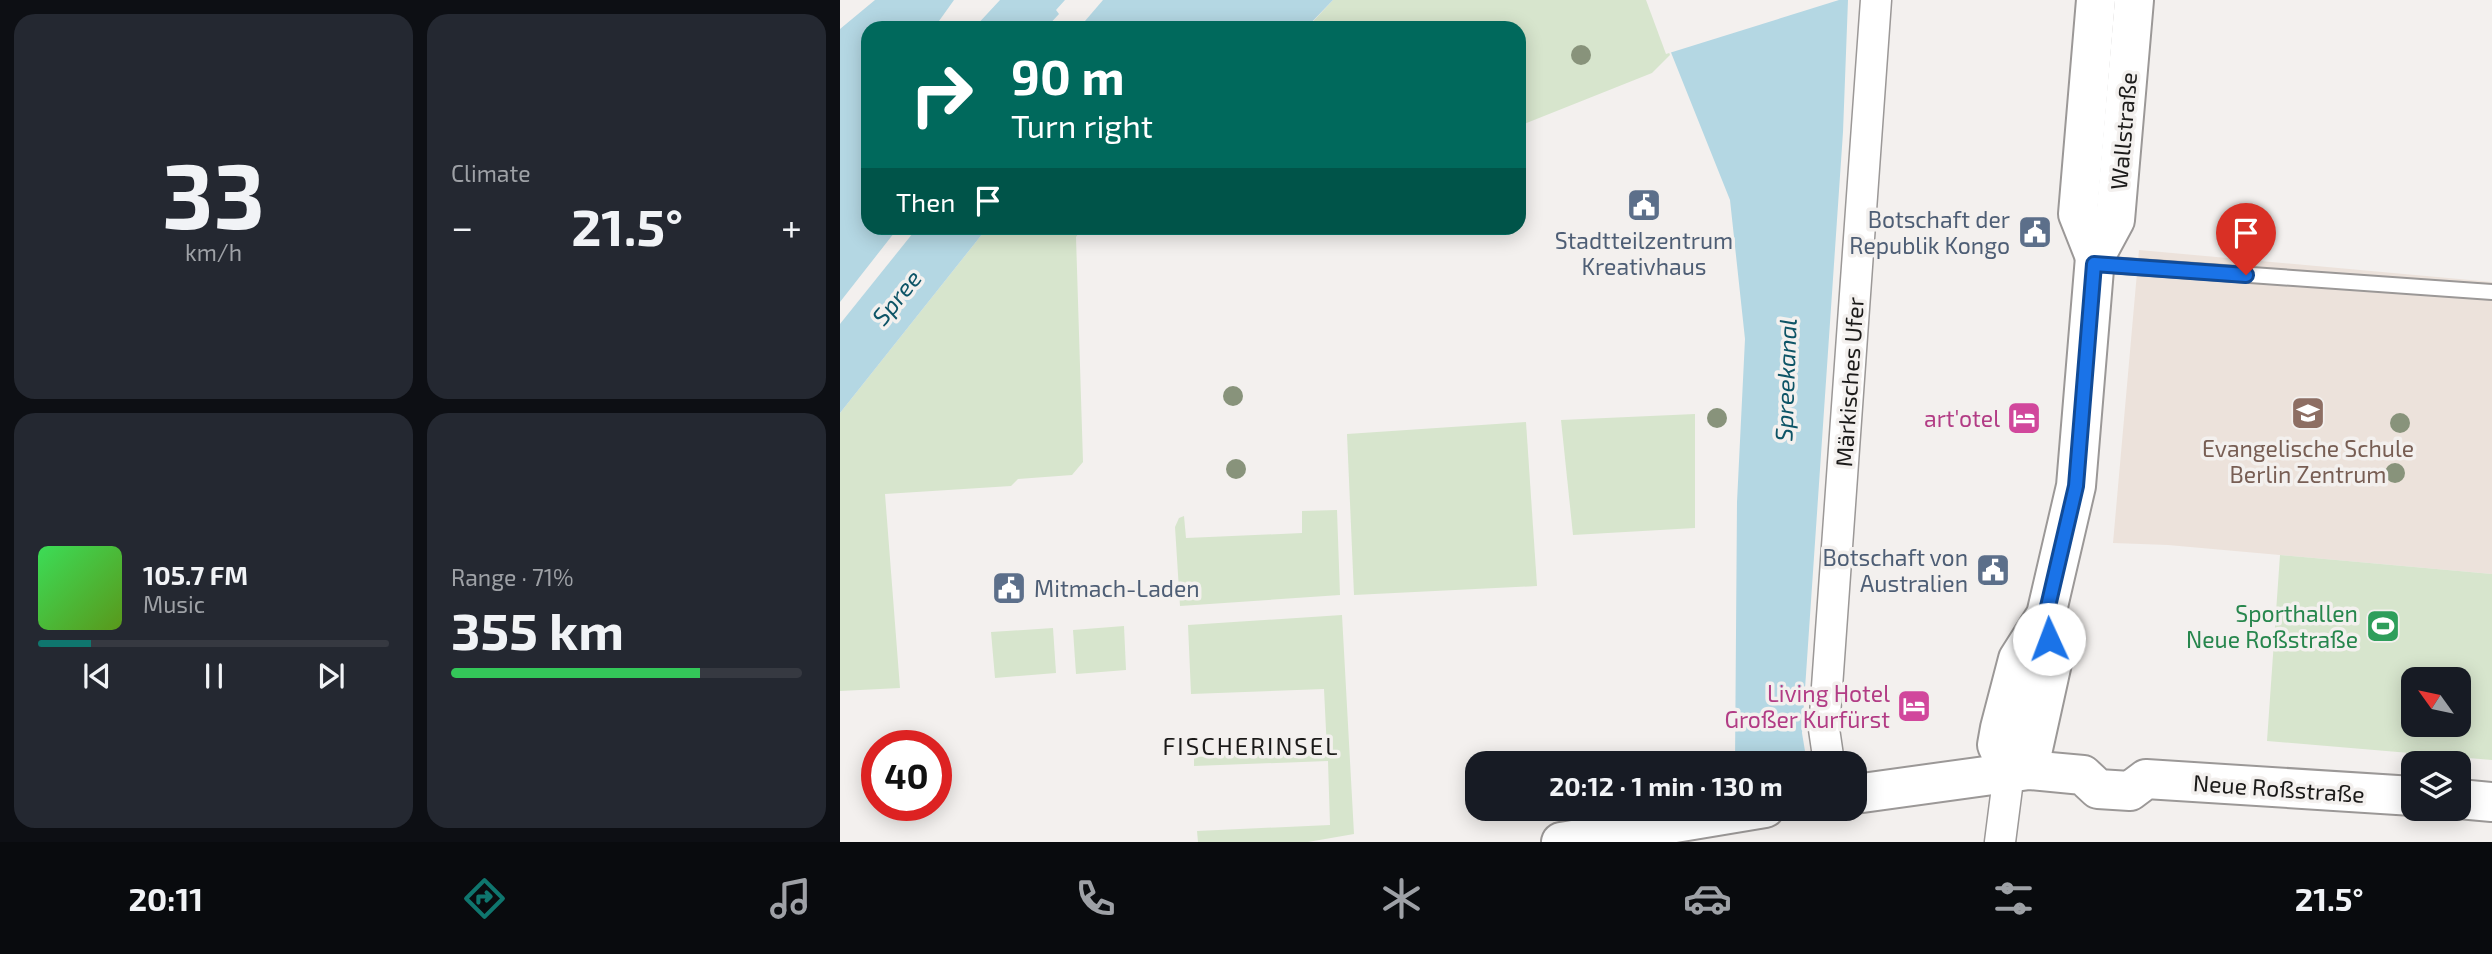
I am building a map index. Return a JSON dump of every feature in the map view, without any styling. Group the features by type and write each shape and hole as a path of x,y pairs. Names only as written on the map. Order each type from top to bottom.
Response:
{"street":[{"name":"Märkisches Ufer","path":"1827,751 1824,729 1876,0"},
{"name":"Wallstraße","path":"2094,260 2078,214 2096,0"},
{"name":"Wallstraße","path":"2009,772 2033,749 2052,663 2046,615 2076,486 2094,260 2115,220 2134,0"},
{"name":"Neue Roßstraße","path":"1867,792 2009,772 2083,775 2099,762 2133,765 2146,779 2401,795"},
{"path":"2000,842 2009,772"},
{"path":"2471,800 2492,802"},
{"path":"1561,842 1688,821"}],"lane":[{"path":"2094,260 2492,292"}],"shaded area":[{"name":"Evangelische Schule Berlin Zentrum","path":"2139,250 2492,282 2492,574 2168,545 2113,543"}],"green space":[{"path":"1333,0 1650,0 1670,55 1652,73 1526,123 1526,21 1314,21"},
{"path":"981,235 1077,235 1083,462 1072,475 1018,479 1011,486 885,494 900,688 840,691 840,413"},
{"path":"1695,414 1695,528 1573,535 1561,420"},
{"path":"1526,422 1537,586 1354,595 1347,434"},
{"path":"1337,510 1340,595 1180,606 1175,527 1179,518 1184,516 1186,538 1302,533 1302,511"},
{"name":"Sporthallen Neue Roßstraße","path":"2280,555 2492,574 2492,760 2471,758 2471,751 2401,752 2267,741"},
{"path":"1342,615 1354,834 1308,842 1198,842 1197,831 1330,825 1328,761 1194,766 1194,757 1327,751 1324,689 1191,694 1188,625"},
{"path":"1124,626 1126,670 1076,674 1073,630"},
{"path":"1053,628 1056,673 995,678 991,632"}],"water":[{"path":"875,0 954,0 939,21 861,21 861,235 893,235 840,302 840,29"},
{"path":"1000,0 1065,0 1056,10 1059,14 1052,21 980,21"},
{"path":"1103,0 1333,0 1313,21 1085,21"},
{"name":"Spreekanal","path":"1650,0 1848,0 1843,132 1802,733 1805,751 1735,751 1737,502 1745,339 1730,200"},
{"name":"Spree","path":"911,235 981,235 840,413 840,324"}],"pier":[{"path":"1646,0 1839,0 1666,54"},
{"path":"1732,821 1817,821 1818,840 1733,842"}],"place":[{"name":"Stadtteilzentrum Kreativhaus","path":"1644,205"},
{"name":"Botschaft der Republik Kongo","path":"2035,232"},
{"name":"Evangelische Schule Berlin Zentrum","path":"2308,413"},
{"name":"art'otel","path":"2024,418"},
{"name":"Botschaft von Australien","path":"1993,570"},
{"name":"Mitmach-Laden","path":"1009,588"},
{"name":"Sporthallen Neue Roßstraße","path":"2383,626"},
{"name":"Living Hotel Großer Kurfürst","path":"1914,706"}],"district":[{"name":"FISCHERINSEL","path":"1251,745"}],"route":[{"path":"2049,639 2046,615 2076,486 2094,264 2246,275"}]}
